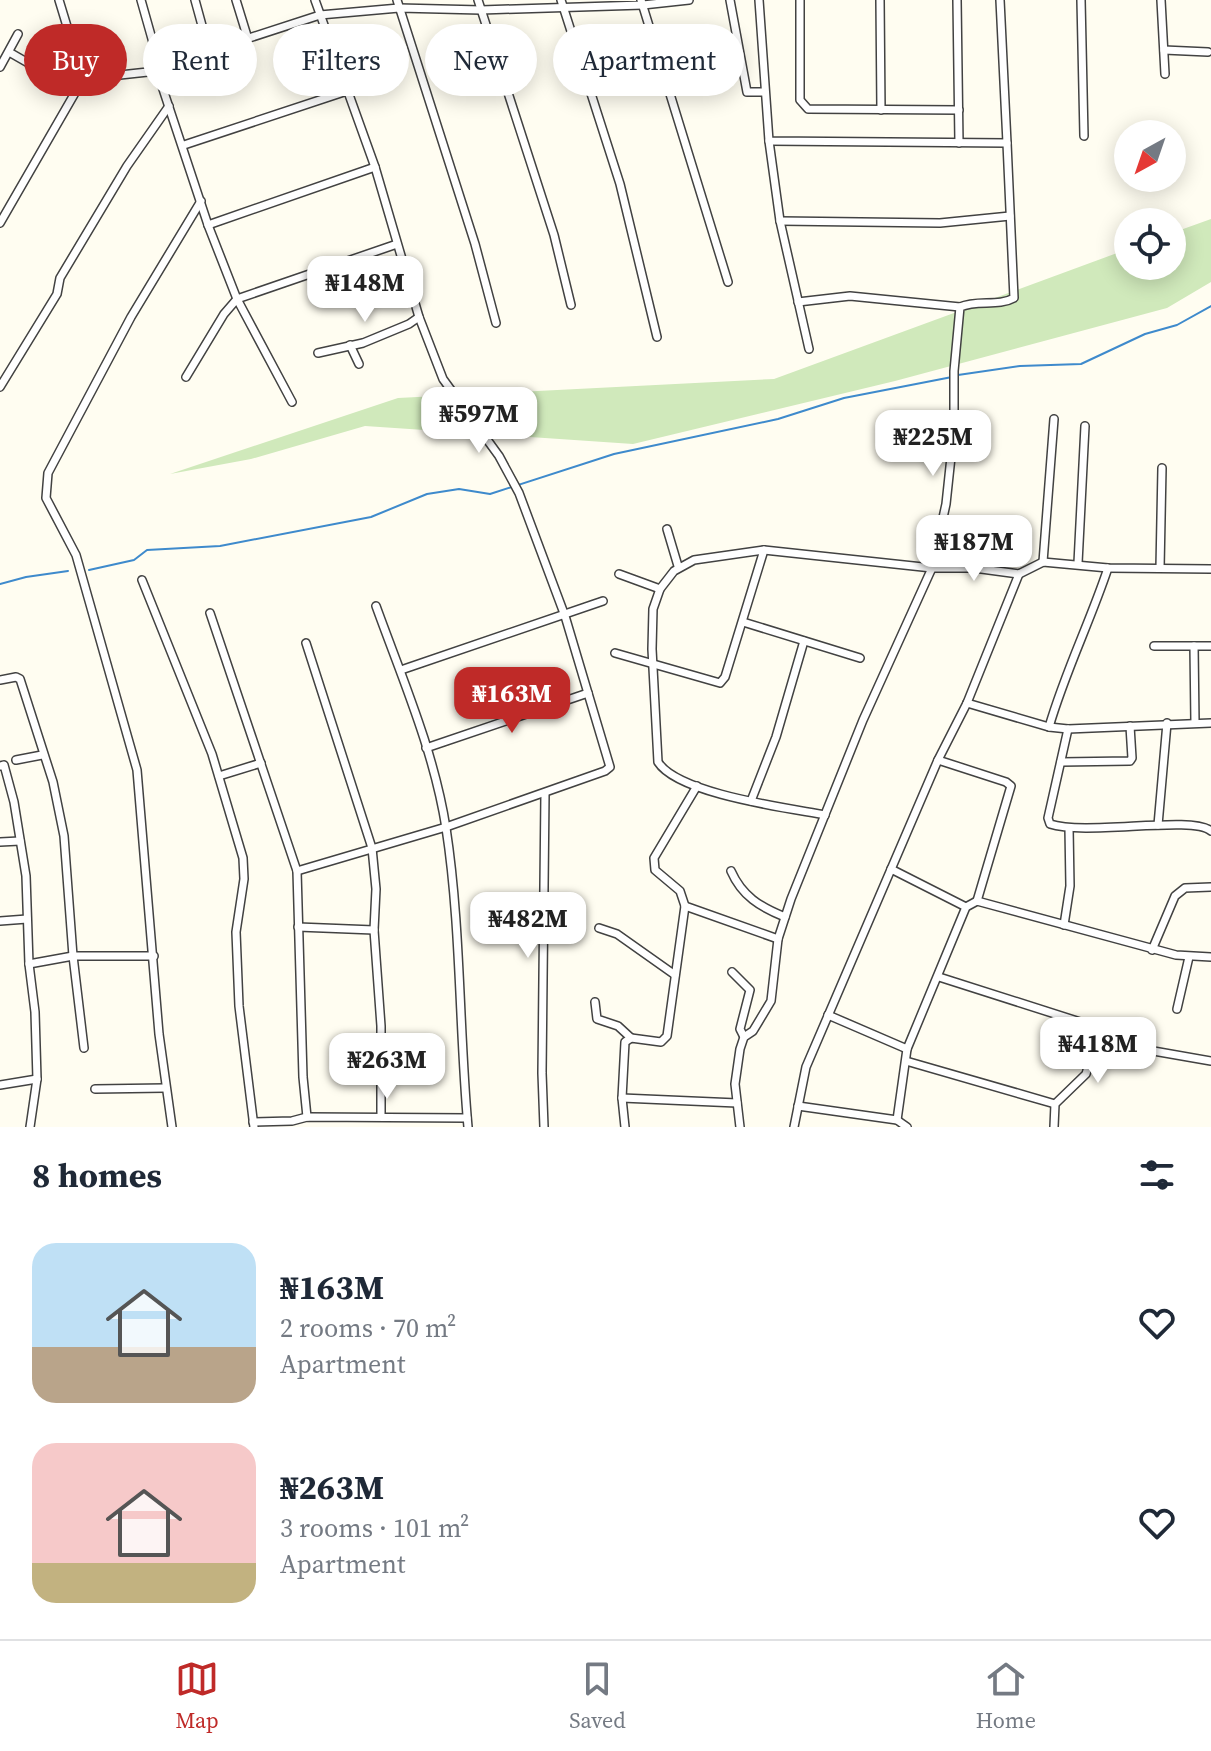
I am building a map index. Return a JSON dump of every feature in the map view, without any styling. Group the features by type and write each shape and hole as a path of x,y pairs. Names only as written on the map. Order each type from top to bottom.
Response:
{"street":[{"path":"59,0 66,24"},
{"path":"141,0 148,24"},
{"path":"195,0 202,24"},
{"path":"236,0 243,24"},
{"path":"315,0 323,24"},
{"path":"478,0 554,235 571,305"},
{"path":"257,36 320,15 398,4 481,10 562,3 689,0"},
{"path":"730,0 747,92 764,92"},
{"path":"759,0 764,92 780,221 809,349"},
{"path":"800,0 800,100 803,106 808,109 959,110"},
{"path":"880,0 881,110"},
{"path":"957,0 959,143"},
{"path":"798,302 850,296 960,307 1014,298 1000,0"},
{"path":"1081,0 1084,136"},
{"path":"1161,0 1165,74"},
{"path":"562,3 620,184 657,337"},
{"path":"642,3 728,282"},
{"path":"398,4 475,244 496,323"},
{"path":"0,67 18,34"},
{"path":"1164,50 1208,52"},
{"path":"9,52 24,61"},
{"path":"0,223 74,96"},
{"path":"166,96 208,225 237,299 292,402"},
{"path":"184,145 332,96"},
{"path":"297,871 446,827 545,793 609,769 610,763 565,616 519,493 499,456 443,379 419,317 375,167 349,96"},
{"path":"0,387 57,294 60,278 127,166 169,106"},
{"path":"769,141 1007,143"},
{"path":"208,225 375,167"},
{"path":"172,1127 165,1088 137,770 76,555 46,498 46,486 48,473 103,370 201,201"},
{"path":"780,221 940,223 1010,216"},
{"path":"186,377 237,299 397,244"},
{"path":"744,1037 753,1031 771,1001 778,939 785,917 863,720 932,568 946,504 954,429 953,387 960,307"},
{"path":"318,353 363,343 419,317"},
{"path":"350,345 359,364"},
{"path":"1043,562 1054,419"},
{"path":"1078,563 1085,426"},
{"path":"1160,568 1162,468"},
{"path":"667,529 678,566"},
{"path":"615,653 720,683 725,677 764,550"},
{"path":"825,815 751,801 697,786 671,776 658,762 653,609 660,589 678,566 713,556 764,550 1019,574 1043,562 1108,568 1211,569"},
{"path":"1049,727 1062,683 1093,614 1108,568"},
{"path":"619,574 660,589"},
{"path":"794,1127 806,1067 938,760 967,703 1019,574"},
{"path":"142,580 219,776 243,858 244,879 236,932 239,1006 253,1124 307,1117 381,1116 404,1122 468,1123 446,827 426,748 376,606"},
{"path":"401,670 603,601"},
{"path":"210,613 297,871 307,1117"},
{"path":"743,622 860,658"},
{"path":"751,801 776,737 804,641"},
{"path":"306,643 372,848 381,1026 381,1116"},
{"path":"1154,646 1211,646"},
{"path":"1194,646 1195,723"},
{"path":"0,680 20,679 53,782 64,836 84,1048"},
{"path":"426,748 588,693"},
{"path":"967,703 1049,727 1068,729 1211,723"},
{"path":"1158,825 1167,723"},
{"path":"1061,762 1130,761 1130,726"},
{"path":"1068,729 1048,821 1053,826 1103,829 1158,825 1204,827 1211,831"},
{"path":"16,760 42,755"},
{"path":"938,760 1011,786 977,901"},
{"path":"219,776 261,763"},
{"path":"0,766 4,765 14,802 26,876 37,1079 30,1127"},
{"path":"595,1002 597,1019 618,1026 631,1038 658,1043 665,1039 685,906 680,891 659,875 653,864 697,786"},
{"path":"544,1127 545,793"},
{"path":"1064,925 1070,886 1069,828"},
{"path":"0,842 20,841"},
{"path":"891,869 966,907"},
{"path":"731,871 749,899 785,917"},
{"path":"1152,950 1175,896 1185,888 1211,887"},
{"path":"897,1120 907,1049 966,907 977,901 1152,950 1189,957 1211,957"},
{"path":"685,906 778,939"},
{"path":"0,921 27,919"},
{"path":"298,927 374,930"},
{"path":"599,928 617,934 675,975"},
{"path":"29,964 73,956 154,956"},
{"path":"1177,1009 1189,957"},
{"path":"732,972 750,990 740,1029 744,1037 736,1070 740,1127"},
{"path":"939,977 1099,1028 1142,1049 1211,1061"},
{"path":"828,1015 907,1049"},
{"path":"1054,1127 1055,1104 1086,1074 1099,1028"},
{"path":"625,1127 623,1047 631,1038"},
{"path":"906,1061 1055,1104"},
{"path":"0,1085 37,1079"},
{"path":"95,1089 165,1088"},
{"path":"622,1098 737,1103"},
{"path":"798,1106 897,1120 907,1127"}],"green space":[{"path":"1211,219 1211,282 1167,308 895,381 633,444 365,426 251,459 170,474 398,398 774,379 1114,254 1114,280 1186,280 1186,228"}],"waterway":[{"path":"958,375 1020,366 1081,364 1145,334 1177,325 1211,306"},
{"path":"89,570 134,560 147,550 220,546 371,517 427,494 459,489 490,494 614,454 778,419 844,398 952,377"},
{"path":"0,584 68,571"}]}
